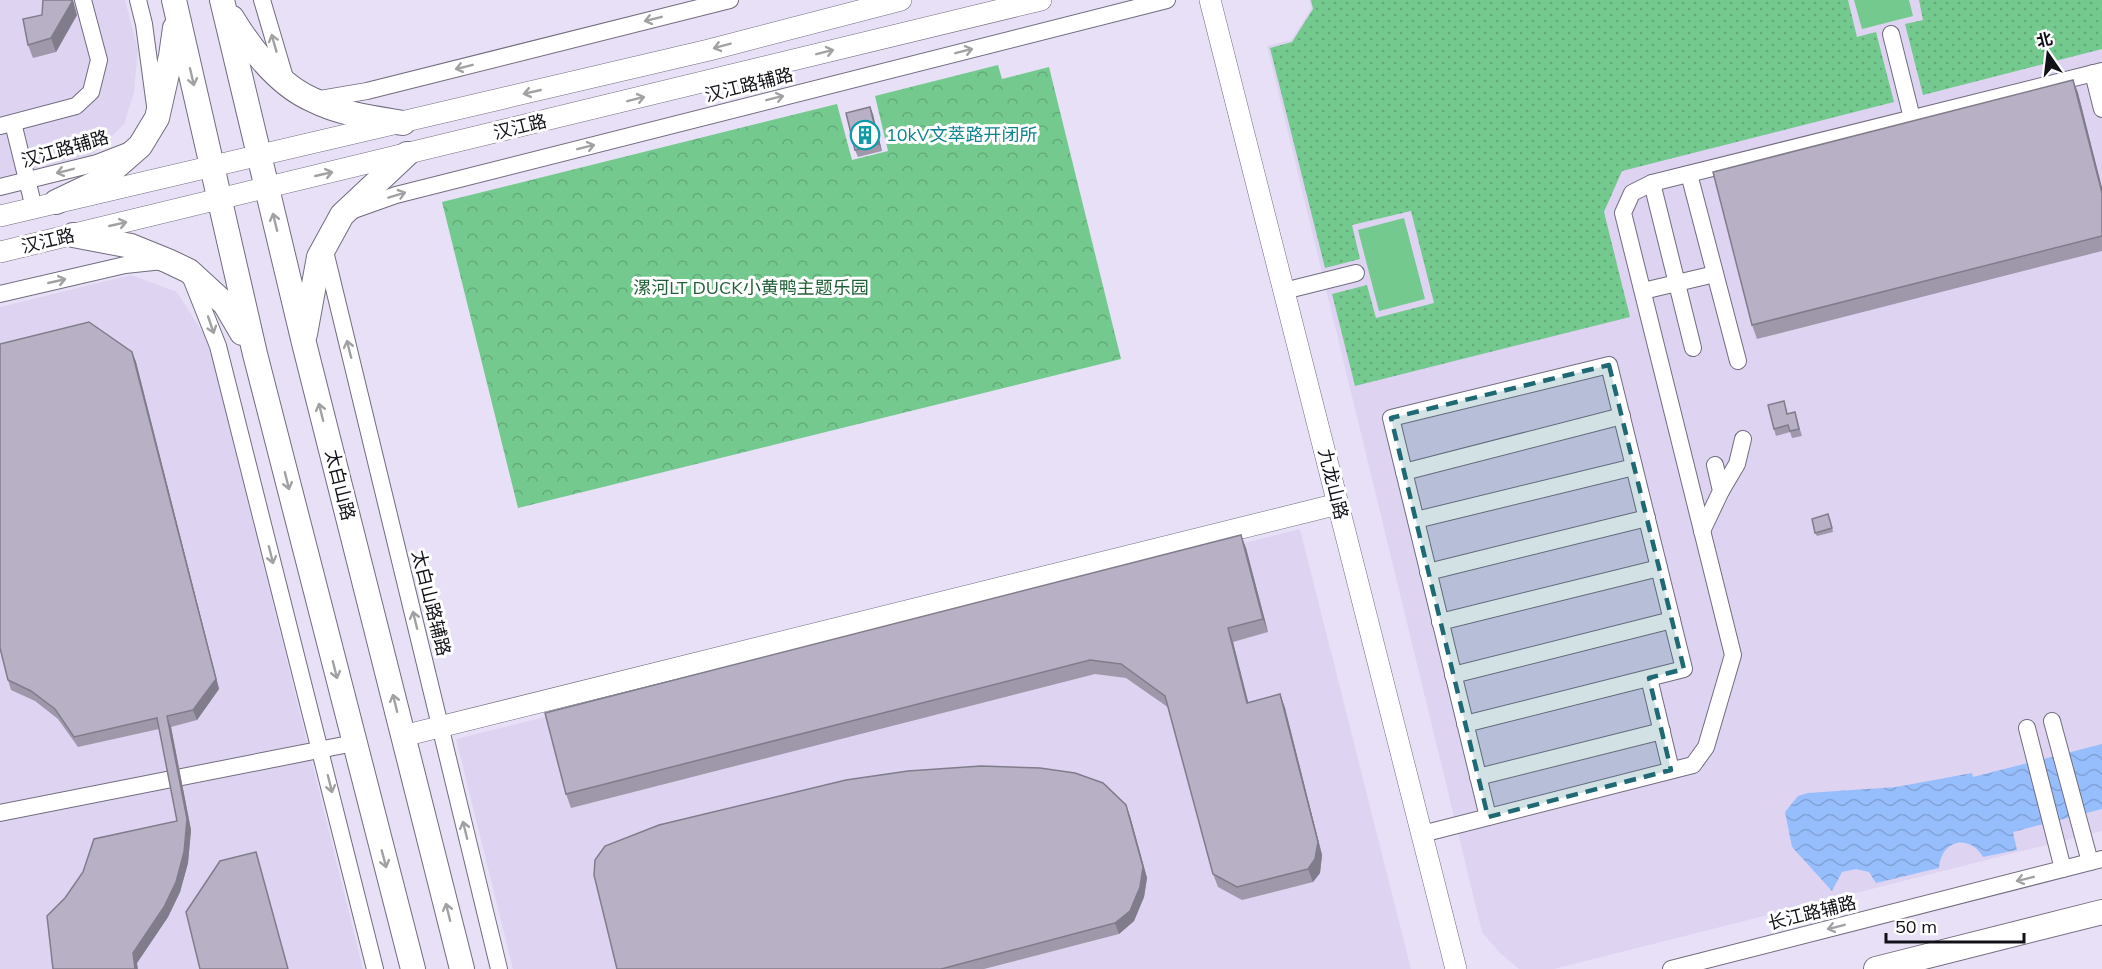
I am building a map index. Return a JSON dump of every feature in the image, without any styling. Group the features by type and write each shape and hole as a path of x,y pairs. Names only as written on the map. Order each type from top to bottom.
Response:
{"main road":[{"path":"222,1 248,43 288,85 312,100 354,114 403,123"},
{"name":"太白山路","path":"222,1 304,342 462,969"},
{"path":"45,205 100,182 140,146 157,118 171,56 175,6"},
{"path":"175,6 255,354 413,969"},
{"path":"304,342 319,257 324,246 342,215 407,154"},
{"path":"73,235 131,246 178,266 225,304 255,354"},
{"path":"1876,969 2102,912"}],"street":[{"path":"45,205 27,180 6,125 76,105 91,92 99,60 83,0"},
{"path":"138,0 144,24 157,118"},
{"path":"262,0 288,85"},
{"path":"312,100 367,92 730,0"},
{"name":"汉江路","path":"0,216 260,157 709,50 901,0"},
{"name":"汉江路","path":"0,252 1041,0"},
{"name":"汉江路辅路","path":"342,215 396,195 1167,0"},
{"name":"九龙山路","path":"1210,0 1456,969"},
{"path":"1891,34 1912,118"},
{"path":"1422,834 1693,765 1706,747 1733,655 1623,213 1632,193 1652,183 2097,72 2102,109"},
{"name":"汉江路辅路","path":"0,187 97,163 140,146"},
{"path":"1689,174 1738,362"},
{"path":"1652,183 1694,348"},
{"name":"太白山路辅路","path":"324,246 499,969"},
{"path":"0,294 125,265 178,266 209,318 321,749 375,969"},
{"path":"1284,291 1356,273"},
{"path":"1643,291 1715,274"},
{"path":"1466,724 1684,669 1609,365 1391,418 1488,817"},
{"path":"1404,472 1622,416"},
{"path":"1702,531 1737,464 1743,439"},
{"path":"1714,465 1721,491"},
{"path":"1416,520 1634,466"},
{"path":"403,736 1338,504"},
{"path":"1428,572 1647,519"},
{"path":"1440,622 1659,568"},
{"path":"1454,675 1672,620"},
{"path":"1649,678 1671,770"},
{"path":"2052,721 2096,861"},
{"path":"2027,728 2063,869"},
{"path":"1478,777 1662,731"},
{"path":"3,812 354,743"},
{"name":"长江路辅路","path":"1671,969 2096,861"}],"highlighted area":[{"path":"1609,365 1684,669 1649,678 1671,770 1488,817 1391,418"}],"shaded area":[{"path":"0,0 125,0 138,50 134,92 124,124 90,157 0,181"},
{"path":"1309,0 2102,0 2102,831 1554,969 1519,969 1498,951 1482,932 1267,46 1291,40 1311,9"},
{"path":"131,275 177,292 208,341 363,969 0,969 0,307"},
{"path":"1300,529 1411,969 513,969 456,739"}],"green space":[{"path":"1311,0 1848,0 1857,37 1876,32 1894,102 1622,171 1604,212 1630,317 1355,386 1332,294 1367,285 1376,318 1434,303 1411,211 1352,225 1360,259 1325,268 1270,48 1292,42 1313,9"},
{"path":"1854,0 1909,0 1913,16 1862,29"},
{"path":"1919,0 2102,0 2102,49 1923,95 1905,24 1923,20"},
{"name":"漯河LT DUCK小黄鸭主题乐园","path":"998,65 1002,79 1049,67 1121,359 518,508 442,202 837,104 852,160 888,151 875,96"},
{"path":"1404,218 1425,299 1379,311 1358,230"}],"water":[{"path":"2102,744 2102,809 2013,832 2017,850 1983,857 1977,849 1970,845 1956,843 1945,851 1939,868 1876,883 1869,872 1856,869 1842,872 1832,891 1792,847 1785,812 1798,796 1808,793 1896,787 1972,773 1973,777"}],"building":[{"path":"43,0 71,0 72,2 51,38 28,45 23,19 42,15"},
{"path":"2073,80 2102,193 2102,236 1752,325 1713,172"},
{"name":"10kV文萃路开闭所","path":"870,107 879,144 855,150 846,113"},
{"path":"89,322 132,352 216,679 193,710 167,716 187,819 184,852 176,882 164,907 133,953 135,969 53,969 47,916 65,898 83,872 94,839 177,821 157,718 74,737 55,709 31,691 8,680 0,648 0,344"},
{"path":"1784,401 1787,414 1795,412 1799,429 1790,431 1788,425 1774,429 1768,405"},
{"path":"1828,514 1832,528 1815,533 1812,519"},
{"path":"1241,535 1263,619 1228,628 1247,703 1280,694 1318,842 1315,859 1308,869 1237,887 1213,874 1165,696 1121,664 1090,660 566,794 545,713"},
{"path":"981,766 1040,768 1075,773 1103,783 1126,805 1143,867 1140,887 1130,911 1115,923 941,969 617,969 594,875 595,860 605,846 659,825 846,780 908,771"},
{"path":"256,852 288,969 200,969 186,912 220,861"}],"place":[{"name":"10kV文萃路开闭所","path":"865,135"}]}
